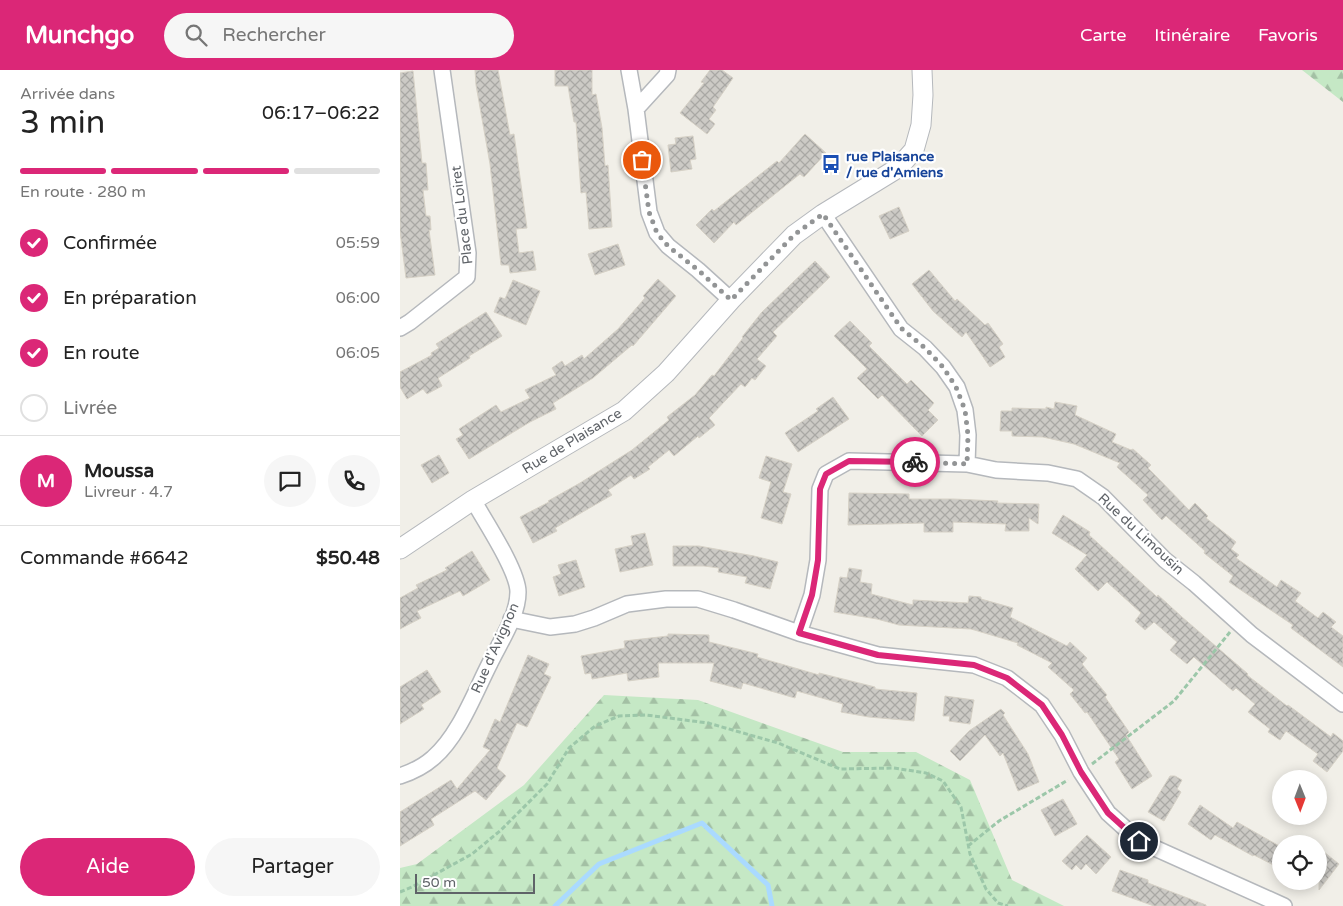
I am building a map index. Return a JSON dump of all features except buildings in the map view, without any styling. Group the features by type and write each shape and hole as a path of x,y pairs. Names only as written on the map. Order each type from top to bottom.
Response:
{"street":[{"name":"Place du Loiret","path":"400,328 468,277 468,253 442,70"},
{"path":"629,70 636,108 649,212 657,233 668,246 731,300"},
{"path":"636,108 667,75 668,70"},
{"name":"Rue de Plaisance","path":"400,549 473,500 624,411 666,374 731,300 794,235 823,214 898,168 914,150 921,125 922,70"},
{"path":"823,214 901,328 925,348 943,367 956,387 965,410 968,435 967,464"},
{"name":"Rue du Limousin","path":"799,633 812,595 818,560 820,489 826,474 849,461 967,464 996,470 1048,473 1077,479 1103,497 1165,560 1238,622 1343,704"},
{"name":"Rue d'Avignon","path":"400,776 409,773 434,758 445,745 465,715 511,619 517,602 518,590 514,572 473,500"},
{"path":"511,619 550,627 574,624 627,604 666,599 698,599 799,633 878,655 974,665 1007,678 1042,705 1062,735 1081,772 1108,813 1139,841 1284,906"}],"path":[{"path":"968,846 999,821 1081,772 1174,701 1238,622"},
{"path":"400,892 472,854 501,830 547,784 569,748 595,726 619,716 646,715 708,723 778,743 840,769 894,768 926,773 943,781 961,807 970,854 986,889 998,902 1008,906"}],"green space":[{"path":"1302,70 1343,70 1343,102"},
{"path":"604,695 698,700 843,752 916,752 970,780 1012,880 1064,906 400,906 400,868 417,864 524,785"}],"waterway":[{"path":"555,906 599,864 702,823 768,885 772,906"}],"way so far":[{"path":"642,160 649,212 657,233 668,246 731,300 794,235 823,214 901,328 925,348 943,367 956,387 965,410 968,435 967,464 915,462"}],"place":[{"name":"rue Plaisance / rue d'Amiens","path":"831,164"}],"route":[{"path":"915,462 849,461 837,466 826,474 820,489 818,560 812,595 799,633 878,655 974,665 1007,678 1042,705 1062,735 1081,772 1108,813 1139,841"}]}
